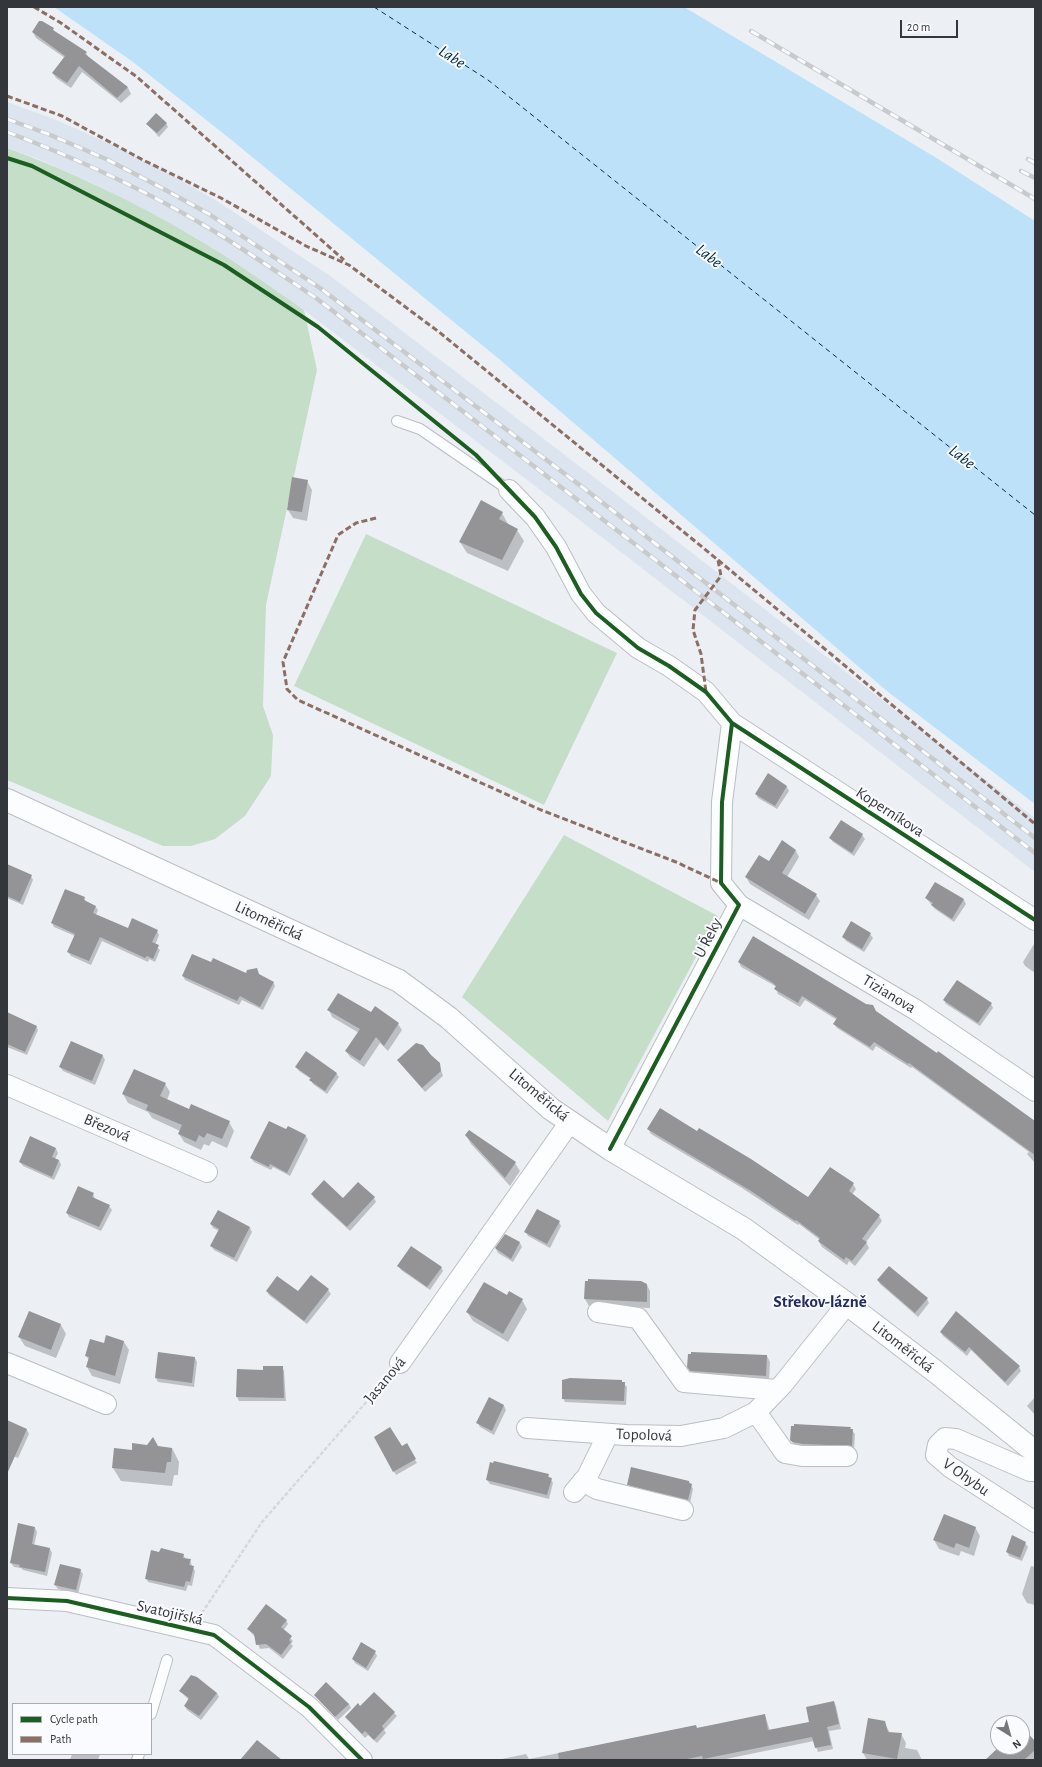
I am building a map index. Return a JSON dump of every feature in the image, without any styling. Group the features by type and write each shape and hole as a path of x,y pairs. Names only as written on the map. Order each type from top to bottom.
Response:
{"main road":[{"name":"Litoměřická","path":"7,800 399,981 449,1018 552,1109 610,1149 744,1229 847,1304 936,1372 1035,1452"}],"street":[{"name":"Koperníkova","path":"509,490 535,517 556,547 581,594 596,613 638,648 669,666 706,692 732,723 1035,920"},
{"name":"U Řeky","path":"610,1149 739,905 721,883 722,802 732,723"},
{"name":"Tizianova","path":"739,905 916,1010 1035,1091"},
{"name":"Březová","path":"7,1085 207,1172"},
{"name":"Jasanová","path":"400,1364 570,1122"},
{"name":"Topolová","path":"527,1428 608,1434 681,1436 724,1428 756,1412 847,1304"},
{"path":"598,1312 638,1318 684,1382 776,1390"},
{"path":"7,1363 106,1404"},
{"path":"756,1412 785,1453 802,1456 847,1456"},
{"path":"608,1434 587,1477 579,1487 597,1489 683,1510"},
{"name":"V Ohybu","path":"1035,1471 1030,1471 956,1439 944,1438 938,1445 936,1455 950,1468 1035,1522"},
{"name":"Svatojiřská","path":"7,1598 66,1601 214,1635 309,1708 358,1758"}],"lane":[{"path":"397,421 420,429 509,490"},
{"path":"152,1711 167,1660"}],"shaded area":[{"path":"7,102 54,119 113,145 168,173 217,201 329,275 599,481 1035,818 1035,872 573,515 304,310 195,237 94,184 38,159 7,148"}],"green space":[{"path":"7,148 79,177 149,212 222,254 304,310 317,370 266,605 263,706 273,735 271,776 245,816 215,839 191,846 163,846 7,780"},
{"path":"366,534 617,653 544,805 294,686"},
{"path":"564,835 718,916 608,1121 462,997"}],"water":[{"name":"Labe","path":"54,7 684,7 935,157 1035,221 1035,804 887,691 499,359 229,138 133,62"}],"building":[{"path":"39,21 42,21 54,28 53,30 87,52 85,54 128,87 117,98 79,66 67,83 52,73 65,56 32,32"},
{"path":"156,113 167,123 157,133 146,124"},
{"path":"292,477 308,480 302,512 287,510"},
{"path":"481,500 503,512 499,519 518,529 502,560 459,542"},
{"path":"768,773 787,786 775,806 755,794"},
{"path":"841,820 863,834 852,853 829,838"},
{"path":"782,840 796,850 782,873 817,894 805,914 745,877 759,855 769,861"},
{"path":"7,864 32,875 20,902 7,896"},
{"path":"935,882 964,899 952,919 931,905 933,903 925,898"},
{"path":"65,889 85,897 84,900 96,906 93,913 128,928 132,918 158,930 152,942 159,945 153,959 147,956 145,958 100,937 89,961 67,952 75,934 51,923"},
{"path":"851,921 871,933 862,949 842,937"},
{"path":"753,936 866,1004 873,1005 876,1011 937,1053 938,1051 1035,1121 1035,1155 909,1063 908,1064 874,1042 870,1047 833,1024 837,1018 802,996 798,1003 774,989 776,986 773,983 738,962"},
{"path":"192,954 211,962 213,958 246,973 247,970 257,968 259,974 274,982 260,1007 240,996 237,1001 182,976"},
{"path":"957,980 992,1003 978,1023 943,1000"},
{"path":"338,993 371,1012 375,1006 399,1023 384,1046 376,1037 360,1061 345,1051 360,1029 327,1010"},
{"path":"7,1012 37,1026 25,1052 7,1044"},
{"path":"71,1041 103,1055 92,1081 59,1067"},
{"path":"416,1043 423,1045 440,1063 441,1071 422,1088 397,1060"},
{"path":"306,1051 337,1073 325,1091 309,1080 311,1078 295,1067"},
{"path":"134,1069 166,1083 160,1096 189,1109 191,1104 230,1121 222,1139 207,1133 204,1138 199,1135 196,1142 178,1134 182,1125 146,1110 148,1105 122,1094"},
{"path":"660,1108 697,1131 699,1128 751,1159 808,1197 830,1167 854,1183 849,1191 880,1215 862,1239 867,1242 852,1261 846,1257 844,1260 818,1241 820,1238 796,1220 795,1221 751,1191 647,1129"},
{"path":"269,1121 286,1129 288,1126 306,1135 287,1173 270,1164 269,1167 250,1158"},
{"path":"469,1130 516,1162 505,1178 465,1135"},
{"path":"30,1136 56,1148 52,1157 59,1160 52,1177 19,1162"},
{"path":"324,1180 343,1198 358,1182 375,1197 347,1227 311,1194"},
{"path":"78,1186 94,1193 92,1197 110,1205 99,1227 66,1213"},
{"path":"537,1209 560,1221 547,1244 524,1232"},
{"path":"218,1210 250,1227 234,1258 210,1246 219,1229 210,1224"},
{"path":"505,1234 520,1242 511,1259 495,1248"},
{"path":"411,1246 442,1267 427,1287 397,1266"},
{"path":"889,1266 928,1298 915,1313 877,1280"},
{"path":"311,1275 329,1289 304,1321 266,1291 277,1276 298,1291"},
{"path":"588,1279 641,1281 647,1284 647,1302 584,1299 585,1281 588,1281"},
{"path":"484,1282 507,1295 509,1291 523,1299 503,1334 466,1312"},
{"path":"29,1311 61,1324 51,1350 18,1337"},
{"path":"956,1311 1020,1366 1005,1382 969,1347 965,1352 940,1332"},
{"path":"106,1335 124,1341 115,1376 86,1367 89,1357 85,1356 90,1339 104,1343"},
{"path":"158,1352 195,1357 192,1383 155,1378"},
{"path":"691,1352 767,1355 766,1376 690,1371 687,1367 688,1354 691,1354"},
{"path":"263,1366 283,1366 284,1398 236,1397 237,1369 263,1370"},
{"path":"570,1378 622,1380 622,1382 625,1382 624,1401 562,1399 562,1380"},
{"path":"489,1397 504,1405 492,1431 476,1423"},
{"path":"7,1420 27,1429 7,1474"},
{"path":"794,1424 851,1427 850,1429 853,1429 852,1446 803,1444 792,1442 790,1440 791,1426 794,1426"},
{"path":"390,1427 402,1446 407,1443 416,1459 393,1472 374,1437"},
{"path":"153,1437 158,1446 172,1448 171,1462 167,1462 165,1473 112,1468 114,1448 132,1450 132,1443 147,1445"},
{"path":"494,1461 549,1474 548,1477 552,1478 547,1495 486,1480 490,1462 493,1463"},
{"path":"631,1467 689,1481 689,1483 692,1484 688,1500 627,1485"},
{"path":"944,1514 976,1527 969,1548 956,1543 954,1548 933,1540"},
{"path":"18,1523 35,1527 32,1544 50,1548 45,1572 19,1567 20,1565 10,1563"},
{"path":"1012,1535 1026,1542 1020,1558 1006,1552"},
{"path":"161,1548 184,1554 183,1558 191,1559 189,1565 194,1566 190,1582 186,1581 184,1587 145,1579 151,1550 159,1552"},
{"path":"60,1564 81,1569 76,1590 54,1585"},
{"path":"266,1604 287,1620 281,1627 292,1636 289,1640 291,1642 281,1655 266,1644 256,1645 254,1634 247,1629"},
{"path":"361,1642 376,1651 366,1668 352,1659"},
{"path":"191,1675 197,1677 217,1693 199,1716 184,1706 189,1698 179,1691"},
{"path":"326,1682 349,1704 335,1717 314,1695"},
{"path":"374,1692 395,1712 382,1726 384,1729 374,1740 365,1731 362,1734 345,1717 358,1703 360,1706"},
{"path":"834,1701 839,1724 827,1727 831,1745 815,1748 812,1737 703,1759 702,1756 682,1760 559,1760 558,1753 696,1725 697,1728 765,1714 768,1730 809,1722 806,1707"},
{"path":"868,1718 885,1721 888,1732 902,1733 897,1759 862,1753"},
{"path":"1030,1736 1035,1741 1035,1750 1030,1755"},
{"path":"257,1740 282,1760 240,1760"},
{"path":"990,1755 1030,1755 1024,1760 985,1760"}],"ferry route":[{"path":"374,7 488,80 1035,515"}],"railway":[{"path":"751,31 1035,199"},
{"path":"7,119 48,134 106,159 160,187 209,214 320,288 590,493 1035,838"},
{"path":"7,132 84,163 183,213 221,235 316,298 1035,853"},
{"path":"1028,159 1035,163"},
{"path":"1021,171 1035,178"}],"marked path":[{"path":"34,7 61,23 137,77 344,260"},
{"path":"7,96 62,116 143,160 221,198 306,246 349,265 439,332 718,560 721,576 695,610 693,630 701,654 706,692"},
{"path":"376,518 356,523 338,535 283,662 287,689 298,700 541,810 676,862 721,883"},
{"path":"718,560 1035,824"}],"cycle path":[{"path":"7,158 32,166 224,265 318,327 476,455 535,517 556,547 581,594 596,613 638,648 669,666 706,692 732,723 1035,920"},
{"path":"610,1149 739,905 721,883 722,802 732,723"},
{"path":"7,1598 67,1601 214,1635 309,1707 362,1760"}],"district":[{"name":"Střekov-lázně","path":"820,1302"}]}
